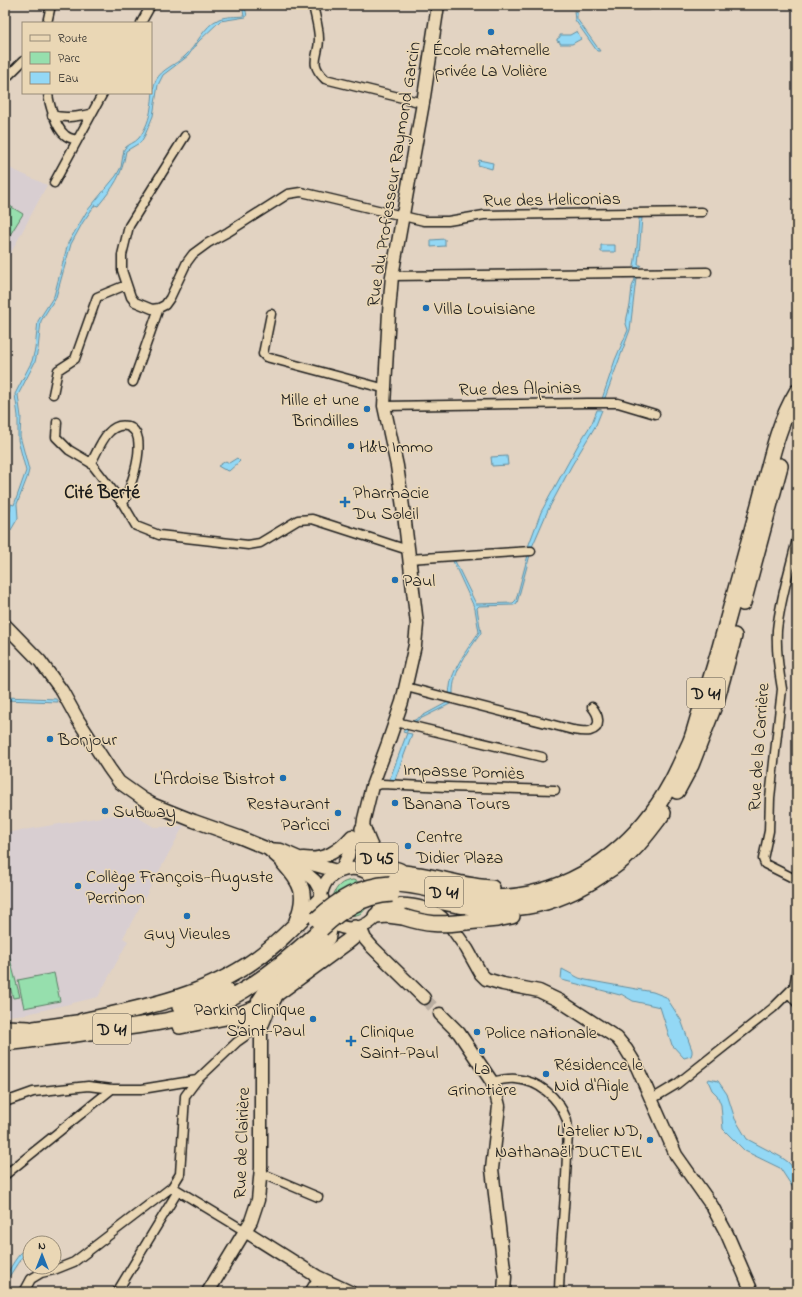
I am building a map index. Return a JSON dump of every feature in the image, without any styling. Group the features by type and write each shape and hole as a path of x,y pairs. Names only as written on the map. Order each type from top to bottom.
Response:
{"highway":[{"name":"D 41","path":"385,900 403,884 468,896 497,898 515,897 553,888 577,878 601,863 623,845 654,809 670,784 690,741 708,690 777,438 789,405 797,392"},
{"name":"D 41","path":"5,1032 29,1029 64,1030 161,1022 204,1010 250,987 268,975 300,948 324,914 348,908 357,902 378,896 385,900 409,894 466,907 498,909 530,906 556,899 588,884 620,862 648,833 681,785 691,765 717,698 787,439 797,412"},
{"name":"D 45","path":"360,828 377,858 385,865 406,873"},
{"path":"291,860 302,889 303,900 301,912 296,925"},
{"path":"385,900 388,915 403,917 416,922 439,925 459,925 497,919 561,904 582,894 620,862"},
{"path":"370,875 384,872 406,873 459,884 506,888 523,886 556,878 601,863"},
{"path":"64,1030 182,997 220,981 255,960 296,925 324,914"},
{"path":"64,1030 118,1035 183,1026 241,1014 258,1007 347,942 353,937 358,928"},
{"path":"233,1016 261,1024 269,1005 276,994"},
{"path":"5,1028 29,1029"},
{"name":"D 41","path":"5,1044 44,1038 64,1030"}],"main road":[{"name":"Rue du Professeur Raymond Garcin","path":"339,871 348,856 360,828 372,786 404,724 406,687 416,645 416,624 404,514 397,466 384,406 392,276 423,103 438,5"},
{"path":"5,625 40,661 62,691 108,768 119,782 154,805 238,836 291,860 339,871"},
{"name":"Rue du Professeur Raymond Garcin","path":"360,828 361,842 370,875"},
{"name":"D 45","path":"291,860 318,858 331,855 342,847 360,828"},
{"path":"258,1007 260,997 266,989 326,942 329,938 315,881 291,860"},
{"path":"324,914 324,884 330,877 339,871 353,868 370,875"},
{"path":"324,914 346,928 358,928 369,923 385,900 425,908 442,918"},
{"path":"459,925 467,949 481,974 486,979 539,991 560,1001 617,1038 626,1049 637,1067 676,1155 712,1206 752,1292"},
{"path":"358,928 372,947 424,998"},
{"name":"Rue de Clairière","path":"208,1292 251,1221 258,1200 261,1172 261,1024 258,1007"},
{"path":"440,1014 459,1033 492,1082 499,1106 492,1169 504,1270 504,1292"},
{"path":"245,1231 318,1277 350,1292"}],"street":[{"path":"47,22 51,5"},
{"path":"142,22 151,5"},
{"path":"313,5 319,39 315,62 317,71 325,79 423,103"},
{"path":"634,5 648,5"},
{"path":"5,79 22,62"},
{"path":"48,94 52,115 64,135 70,139 77,140"},
{"path":"54,183 102,94"},
{"path":"52,115 60,117 75,117 91,114"},
{"path":"133,382 159,308 152,308 135,302 131,297 122,270 122,255 129,226 184,136"},
{"name":"Rue des Heliconias","path":"159,308 165,305 170,298 187,262 193,254 208,243 288,194 301,192 424,221 448,221 484,215 702,212"},
{"path":"392,276 707,272"},
{"path":"53,394 58,370 75,359 97,297 126,285"},
{"path":"271,314 263,354 266,357 386,389"},
{"name":"Rue des Alpinias","path":"384,406 618,403 655,414"},
{"path":"57,422 56,437 69,450 91,463 123,504 136,526 159,535 248,545 260,542 298,520 312,519 408,555 531,551"},
{"path":"91,463 105,436 110,430 117,426 123,426 130,427 135,432 138,438 139,449 128,493 123,504"},
{"name":"Rue de la Carrière","path":"797,539 780,608 777,632 779,671 782,689 770,798 769,831 763,858 765,864 797,880"},
{"path":"406,687 566,728 584,731 590,731 598,724 599,718 592,707"},
{"path":"404,724 542,757"},
{"name":"Impasse Pomiès","path":"372,786 382,784 556,790"},
{"path":"652,1099 676,1084 773,1008 794,987 797,968"},
{"path":"789,993 797,1003"},
{"path":"117,1292 175,1189 180,1174 185,1096 197,1080 243,1037 261,1024"},
{"path":"492,1082 517,1079 540,1086 557,1102 566,1119 567,1163 559,1292"},
{"path":"5,1102 33,1092 88,1086 112,1089 142,1089 197,1080"},
{"path":"5,1175 112,1089"},
{"path":"261,1172 318,1197"},
{"path":"175,1189 245,1231"},
{"path":"24,1292 31,1279 41,1273 54,1270 74,1262 175,1189"},
{"path":"309,1292 318,1277"},
{"path":"318,1277 324,1292"}],"shaded area":[{"path":"5,166 47,185 5,264"},
{"name":"Collège François-Auguste Perrinon","path":"137,811 139,818 154,827 173,827 184,825 123,938 128,941 98,997 27,1014 5,1016 5,833"}],"green space":[{"path":"5,203 23,214 5,243"},
{"path":"353,880 365,888 369,903 365,910 360,914 353,916 345,915 333,897 340,885"},
{"path":"5,940 20,997 13,998 5,967"},
{"path":"54,973 60,1001 24,1008 18,980"}],"water":[{"path":"242,5 245,5 247,14 246,17 220,21 198,42 188,56 163,75 158,85 153,116 145,135 141,142 126,151 120,174 109,192 98,206 95,205 83,222 71,244 56,297 41,321 35,362 18,395 21,417 20,436 29,470 17,504 18,518 11,530 5,536 5,522 10,511 11,504 14,505 26,471 18,440 18,416 15,394 32,361 38,321 54,296 68,243 87,211 116,176 121,167 124,149 139,138 147,124 156,80 165,70 189,52 204,31 213,22 225,17 244,16"},
{"path":"574,11 577,12 577,19 600,51 597,51 575,20"},
{"path":"577,31 581,39 572,44 560,44 560,42 557,41 560,35 570,35"},
{"path":"479,160 493,163 492,169 478,165"},
{"path":"639,218 642,218 638,265 641,265 637,270 630,330 605,398 602,399 615,360 628,330 626,324 632,287 635,279 634,266"},
{"path":"445,239 445,246 431,247 431,240"},
{"path":"601,245 615,245 615,252 601,252"},
{"path":"597,410 602,410 596,425 572,465 548,510 532,547 528,547 541,512 578,445 592,423"},
{"path":"507,456 508,465 492,466 491,457"},
{"path":"237,458 240,461 229,471 218,466 226,461 229,463"},
{"path":"528,555 530,555 517,603 514,605 479,606 477,608 481,633 458,670 453,686 453,694 449,693 451,681 457,666 479,632 475,609 452,559 454,559 476,604 513,603 516,600"},
{"path":"5,697 56,699 58,702 5,700"},
{"path":"448,702 452,703 412,723 406,733 403,732 409,723"},
{"path":"407,733 412,734 394,782 389,781"},
{"path":"562,969 586,980 653,992 666,997 681,1020 692,1050 691,1056 684,1058 672,1045 660,1007 633,1001 621,994 620,995 562,980"},
{"path":"709,1079 718,1081 727,1094 735,1119 747,1139 781,1157 797,1172 797,1194 780,1168 745,1151 723,1129 721,1105 717,1095 712,1090 708,1081"},
{"path":"22,1252 22,1257 5,1283 11,1266"}],"tunnel":[{"path":"424,998 440,1014"}],"place":[{"name":"École maternelle privée La Volière","path":"491,32"},
{"name":"Villa Louisiane","path":"426,308"},
{"name":"Mille et une Brindilles","path":"367,409"},
{"name":"H&b Immo","path":"351,446"},
{"name":"Pharmacie Du Soleil","path":"345,502"},
{"name":"Paul","path":"395,580"},
{"name":"Bonjour","path":"50,739"},
{"name":"L'Ardoise Bistrot","path":"283,778"},
{"name":"Banana Tours","path":"395,803"},
{"name":"Subway","path":"105,811"},
{"name":"Restaurant Par'icci","path":"338,813"},
{"name":"Centre Didier Plaza","path":"408,846"},
{"name":"Collège François-Auguste Perrinon","path":"78,886"},
{"name":"Guy Vieules","path":"187,916"},
{"name":"Parking Clinique Saint-Paul","path":"313,1019"},
{"name":"Police nationale","path":"477,1032"},
{"name":"Clinique Saint-Paul","path":"351,1041"},
{"name":"La Grinotière","path":"482,1051"},
{"name":"Résidence le Nid d'Aigle","path":"546,1074"},
{"name":"L'atelier ND, Nathanaël DUCTEIL","path":"650,1140"}],"district":[{"name":"Cité Berté","path":"102,491"}]}
